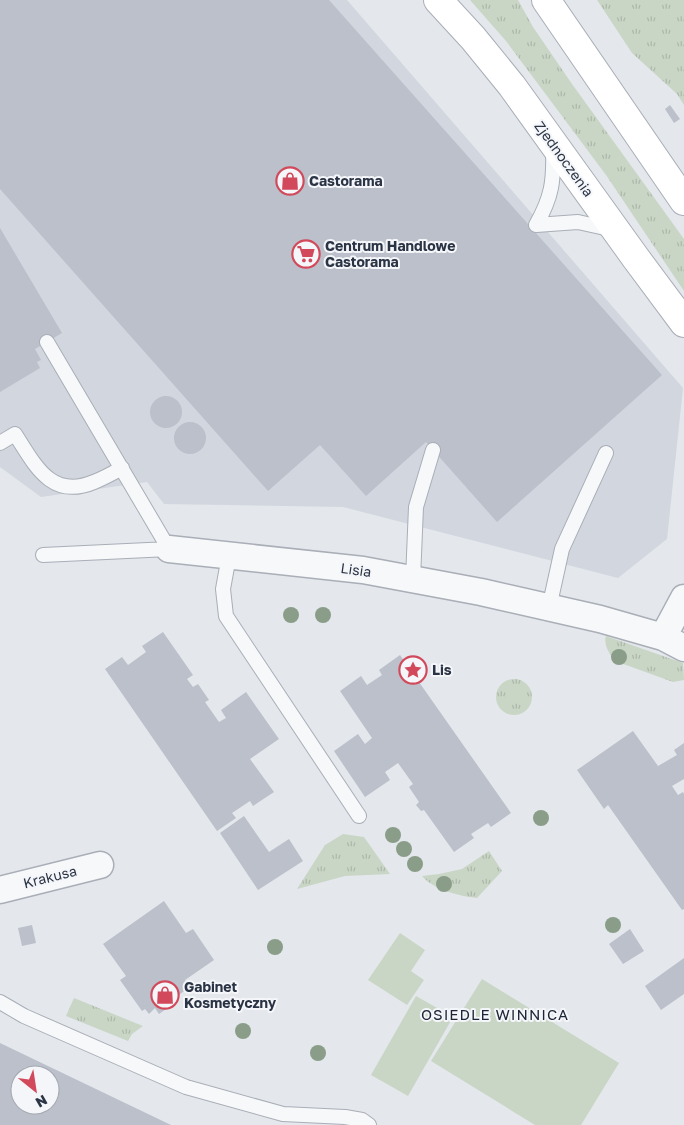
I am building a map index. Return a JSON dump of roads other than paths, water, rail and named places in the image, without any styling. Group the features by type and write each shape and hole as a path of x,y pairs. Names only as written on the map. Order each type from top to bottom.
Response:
{"main road":[{"name":"Zjednoczenia","path":"438,0 473,38 512,86 684,323"},
{"path":"546,0 684,201"}],"street":[{"name":"Lisia","path":"169,549 363,570 413,579 549,608 673,642 684,598"},
{"name":"Krakusa","path":"0,890 100,865"}],"lane":[{"path":"553,144 554,178 544,211 536,225 578,222 616,230"},
{"path":"47,342 169,549"},
{"path":"0,443 15,434 43,475 56,485 73,488 93,482 122,468"},
{"path":"413,579 416,507 433,450"},
{"path":"549,608 562,549 606,453"},
{"name":"Lisia","path":"43,555 169,549"},
{"path":"229,556 223,589 226,616 359,816"},
{"path":"0,1002 24,1016 186,1087 283,1114 345,1117 362,1120 370,1125"}],"place":[{"name":"Castorama","path":"290,181"},
{"name":"Centrum Handlowe Castorama","path":"306,254"},
{"name":"Lis","path":"413,670"},
{"name":"Gabinet Kosmetyczny","path":"165,995"}],"district":[{"name":"OSIEDLE WINNICA","path":"495,1015"}]}
